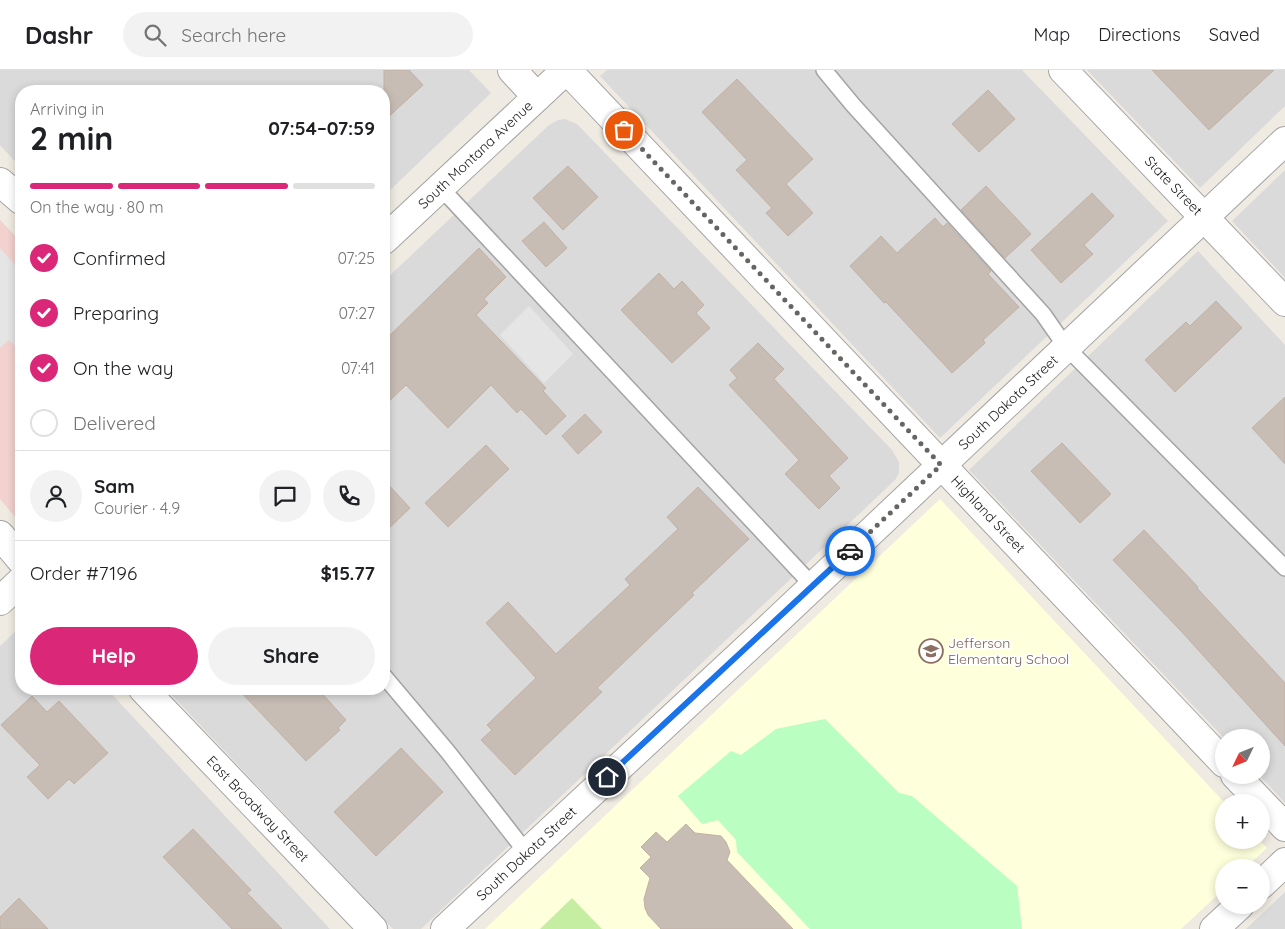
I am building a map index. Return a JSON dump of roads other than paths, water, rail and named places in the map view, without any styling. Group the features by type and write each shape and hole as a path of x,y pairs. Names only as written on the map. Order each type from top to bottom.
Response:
{"street":[{"path":"512,70 537,97"},
{"name":"South Montana Avenue","path":"390,234 566,70"},
{"name":"Highland Street","path":"566,70 1215,754"},
{"name":"State Street","path":"1063,70 1205,216 1285,302"},
{"name":"South Dakota Street","path":"445,929 813,586 1285,141"},
{"path":"0,182 15,195"},
{"path":"0,535 15,553"},
{"path":"0,601 15,587"},
{"name":"East Broadway Street","path":"149,695 373,929"},
{"path":"1243,784 1285,828"},
{"path":"1270,876 1285,862"},
{"path":"1214,929 1230,914"}],"lane":[{"path":"824,70 853,105 1043,314 1066,348 1285,568"},
{"path":"440,187 813,586"},
{"path":"390,683 448,752 526,852"}],"place":[{"name":"Jefferson Elementary School","path":"931,651"}]}
